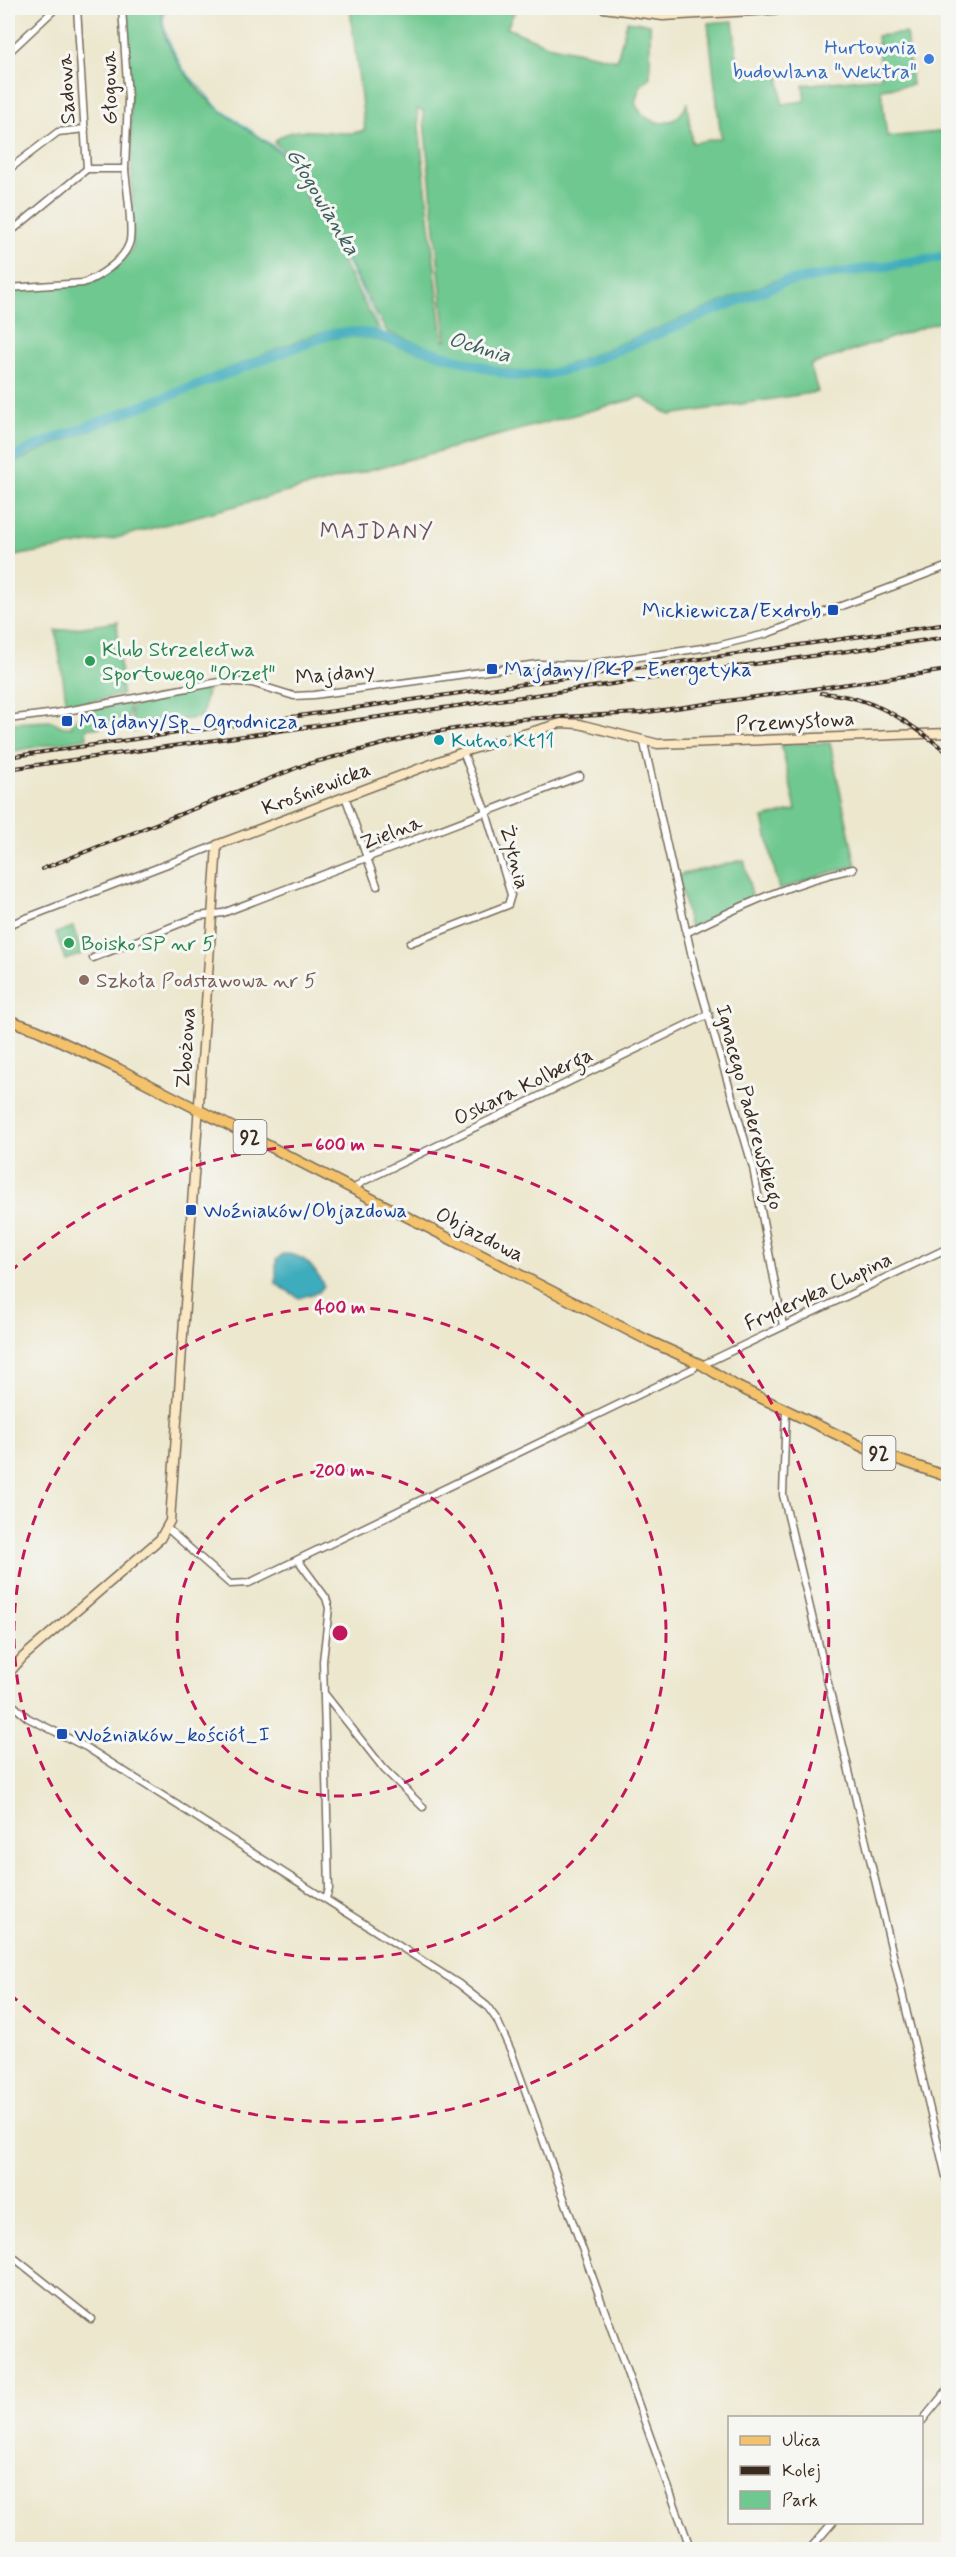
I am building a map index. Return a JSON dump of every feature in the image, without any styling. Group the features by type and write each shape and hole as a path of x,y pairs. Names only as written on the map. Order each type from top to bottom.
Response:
{"main road":[{"name":"Objazdowa","path":"8,1020 68,1044 786,1410 865,1448 948,1477"}],"street":[{"path":"8,53 56,8"},
{"name":"Sadowa","path":"77,8 87,170"},
{"name":"Głogowa","path":"8,288 83,283 94,279 124,255 130,242 125,169 128,99 122,8"},
{"path":"603,8 646,16 805,8"},
{"path":"8,170 58,132 85,129"},
{"path":"8,234 87,170 125,169"},
{"name":"Majdany","path":"8,719 56,713 224,681 252,683 294,696 314,695 538,664 562,665 614,660 746,640 948,566"},
{"name":"Krośniewicka","path":"8,926 463,752 561,723 579,724 644,743"},
{"name":"Przemysłowa","path":"644,743 674,745 948,733"},
{"name":"Ignacego Paderewskiego","path":"644,743 686,933 753,1168 783,1326"},
{"name":"Żytnia","path":"410,943 508,905 511,901 512,895 486,812 463,752"},
{"name":"Zielna","path":"93,958 200,916 223,912 368,858 580,776"},
{"path":"345,796 377,886"},
{"name":"Zbożowa","path":"168,1529 217,845"},
{"path":"686,933 753,902 853,869"},
{"name":"Oskara Kolberga","path":"353,1190 362,1182 708,1014"},
{"name":"Fryderyka Chopina","path":"168,1529 230,1584 249,1583 948,1248"},
{"path":"786,1410 783,1495 948,2185"},
{"path":"8,1674 23,1657 168,1529"},
{"path":"298,1560 326,1598 329,1608 323,1661 329,1889 326,1898"},
{"path":"324,1692 384,1769 423,1807"},
{"path":"8,1701 28,1718 86,1747 326,1898 459,1984 487,2006 497,2020 511,2051 691,2550"},
{"path":"8,2253 91,2319"},
{"path":"923,2419 948,2389"},
{"path":"808,2550 831,2524"}],"green space":[{"path":"124,8 163,8 162,23 166,39 180,66 200,92 216,107 281,153 342,260 379,332 351,329 316,334 27,448 8,458 8,290 95,281 130,252 133,246 130,95"},
{"path":"350,8 516,8 507,28 547,45 617,60 627,21 650,24 650,77 640,86 635,103 647,118 661,123 676,118 687,104 692,143 721,138 708,23 733,21 739,76 779,72 782,104 805,101 803,85 881,77 877,36 906,33 912,85 881,89 887,137 948,131 948,253 776,280 575,362 551,370 520,373 453,356 387,332 290,157 274,142 283,135 294,132 354,133 365,130","holes":["417,109 423,111 446,340 443,340"]},
{"path":"948,260 948,319 810,365 818,392 670,415 641,397 112,539 8,557 8,466 43,449 313,343 344,336 369,338 503,376 527,380 577,369 783,286"},
{"name":"Klub Strzelectwa Sportowego \"Orzeł\"","path":"117,622 122,695 67,706 56,631"},
{"path":"210,688 207,690 202,717 153,724 133,732 131,711 135,701"},
{"path":"130,702 128,723 86,729 87,738 8,752 8,723 52,721 63,727 72,727 72,723 86,711"},
{"path":"830,743 856,866 779,890 763,818 796,810 781,744"},
{"path":"744,860 753,900 690,929 678,875"},
{"name":"Boisko SP nr 5","path":"73,927 82,954 65,960 56,933"}],"water":[{"path":"283,1254 297,1256 308,1263 324,1286 319,1292 299,1298 276,1284 276,1260"}],"waterway":[{"name":"Głogowianka","path":"165,8 163,21 168,40 183,69 217,107 283,153 349,265 385,338"},
{"name":"Ochnia","path":"8,461 31,448 331,334 353,332 372,334 513,376 548,374 573,368 784,282 948,256"}],"railway":[{"path":"8,757 948,624"},
{"path":"8,769 948,637"},
{"path":"42,869 304,765 421,734 520,719 641,713 948,670"},
{"path":"821,693 858,699 890,712 948,753"}],"place":[{"name":"Hurtownia budowlana \"Wektra\"","path":"929,59"},
{"name":"Mickiewicza/Exdrob","path":"833,610"},
{"name":"Klub Strzelectwa Sportowego \"Orzeł\"","path":"90,661"},
{"name":"Majdany/PKP_Energetyka","path":"492,669"},
{"name":"Majdany/Sp_Ogrodnicza","path":"67,721"},
{"name":"Kutno Kt11","path":"439,740"},
{"name":"Boisko SP nr 5","path":"69,943"},
{"name":"Szkoła Podstawowa nr 5","path":"84,980"},
{"name":"Woźniaków/Objazdowa","path":"191,1210"},
{"name":"Woźniaków_kościół_I","path":"62,1734"}],"district":[{"name":"MAJDANY","path":"377,530"}]}
